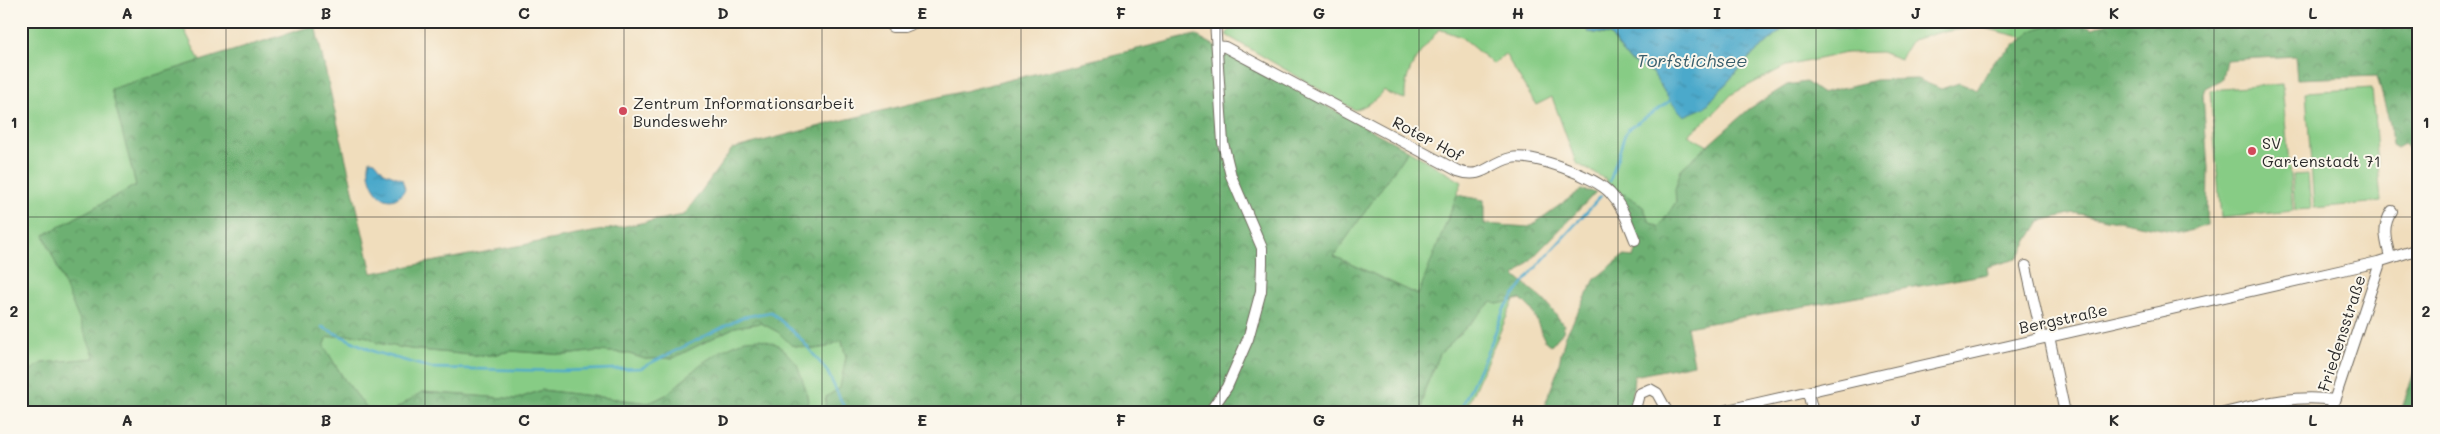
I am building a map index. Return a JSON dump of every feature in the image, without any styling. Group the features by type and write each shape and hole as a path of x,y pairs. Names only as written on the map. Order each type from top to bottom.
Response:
{"street":[{"path":"888,21 892,27 898,28 919,21"},
{"path":"1209,413 1227,387 1248,339 1261,291 1262,263 1262,248 1231,176 1223,144 1215,21"},
{"name":"Roter Hof","path":"1217,46 1226,46 1458,171 1469,175 1480,173 1511,158 1536,160 1568,168 1608,191 1626,216 1634,240"},
{"path":"2390,258 2384,231 2386,220 2392,211"},
{"name":"Bergstraße","path":"1714,413 2378,262 2419,249"},
{"name":"Friedensstraße","path":"2330,413 2379,266 2378,262"},
{"path":"2026,266 2065,413"},
{"path":"1634,413 1639,394 1650,389 1657,393 1668,413"},
{"path":"1808,392 1813,413"},
{"path":"2224,413 2276,400 2298,398 2334,400"}],"green space":[{"path":"21,21 180,21 200,61 112,89 136,185 44,235 96,358 42,363 21,377"},
{"path":"1244,21 1580,21 1588,32 1610,35 1629,60 1653,73 1670,101 1705,107 1750,57 1783,29 1809,22 1852,30 1874,21 2078,21 2030,39 1980,27 1941,32 1912,40 1900,59 1881,52 1846,53 1786,66 1732,94 1712,115 1688,135 1708,146 1688,164 1679,176 1676,202 1659,227 1650,222 1642,205 1618,197 1605,179 1576,163 1552,97 1536,105 1505,54 1493,64 1461,37 1439,29 1420,53 1411,69 1405,88 1405,99 1389,94 1384,90 1375,100 1355,110 1226,35 1230,29"},
{"path":"2061,21 2073,21 2093,28 2113,21 2419,21 2419,153 2412,154 2404,144 2397,148 2392,145 2390,124 2377,76 2297,79 2295,56 2226,60 2222,79 2205,88 2203,94 2208,169 2207,225 2183,233 2074,213 2040,221 2017,259 1987,267 1988,274 1687,327 1694,364 1634,376 1631,413 1542,413 1557,372 1565,337 1595,279 1623,256 1634,257 1639,241 1618,197 1624,194 1642,205 1650,222 1659,227 1676,202 1675,190 1681,169 1749,109 1787,85 1806,82 1821,93 1875,80 1917,79 1941,89 1959,83 1977,90 1993,62 2034,30"},
{"path":"315,25 372,273 684,215 732,149 1195,35 1408,150 1334,256 1418,295 1457,195 1484,200 1484,224 1529,227 1581,190 1596,192 1515,276 1544,300 1564,325 1563,332 1551,346 1545,341 1532,310 1521,299 1497,304 1491,302 1440,354 1424,391 1421,413 859,413 856,407 850,413 824,413 826,397 840,388 846,357 842,340 827,347 814,349 791,345 778,332 761,323 735,327 673,358 645,359 626,353 597,351 565,355 511,351 492,355 470,355 410,349 377,343 373,339 354,335 328,337 324,346 344,379 367,408 391,412 422,392 517,399 542,390 649,403 666,395 702,363 721,351 745,340 760,339 779,345 797,364 806,390 810,413 21,413 21,377 42,363 95,358 44,235 136,185 111,89"},
{"name":"SV Gartenstadt 71","path":"2282,84 2293,211 2221,218 2210,90"},
{"path":"2372,88 2381,202 2314,208 2306,92"},
{"path":"1408,150 1462,182 1419,295 1334,256"},
{"path":"2308,174 2311,209 2295,210 2292,175"},
{"path":"1515,298 1464,413 1421,413 1424,391 1440,354 1491,302 1498,304"},
{"path":"761,323 778,332 791,345 814,349 827,347 841,339 846,357 840,389 826,397 824,413 810,413 806,390 683,382 666,395 649,403 542,390 517,399 422,392 391,412 367,408 344,379 324,346 328,337 354,335 373,339 377,343 410,349 470,355 492,355 511,351 565,355 597,351 626,353 645,359 673,358 735,327"},
{"path":"2417,364 2419,366 2419,413 2400,413"}],"water":[{"name":"Torfstichsee","path":"1580,21 1874,21 1852,30 1809,22 1783,29 1750,57 1705,107 1684,116 1670,101 1653,73 1629,60 1610,35 1588,32"},
{"path":"370,160 375,161 384,172 402,179 405,189 399,197 392,200 385,199 374,188 370,179"}],"waterway":[{"path":"1610,181 1628,129 1670,101"},
{"path":"1459,413 1490,346 1504,309 1532,272 1601,196"},
{"path":"322,327 375,352 431,368 562,371 641,368 743,317 771,312 801,339 827,371 847,413"}],"place":[{"name":"Zentrum Informationsarbeit Bundeswehr","path":"623,111"},
{"name":"SV Gartenstadt 71","path":"2252,151"}]}
